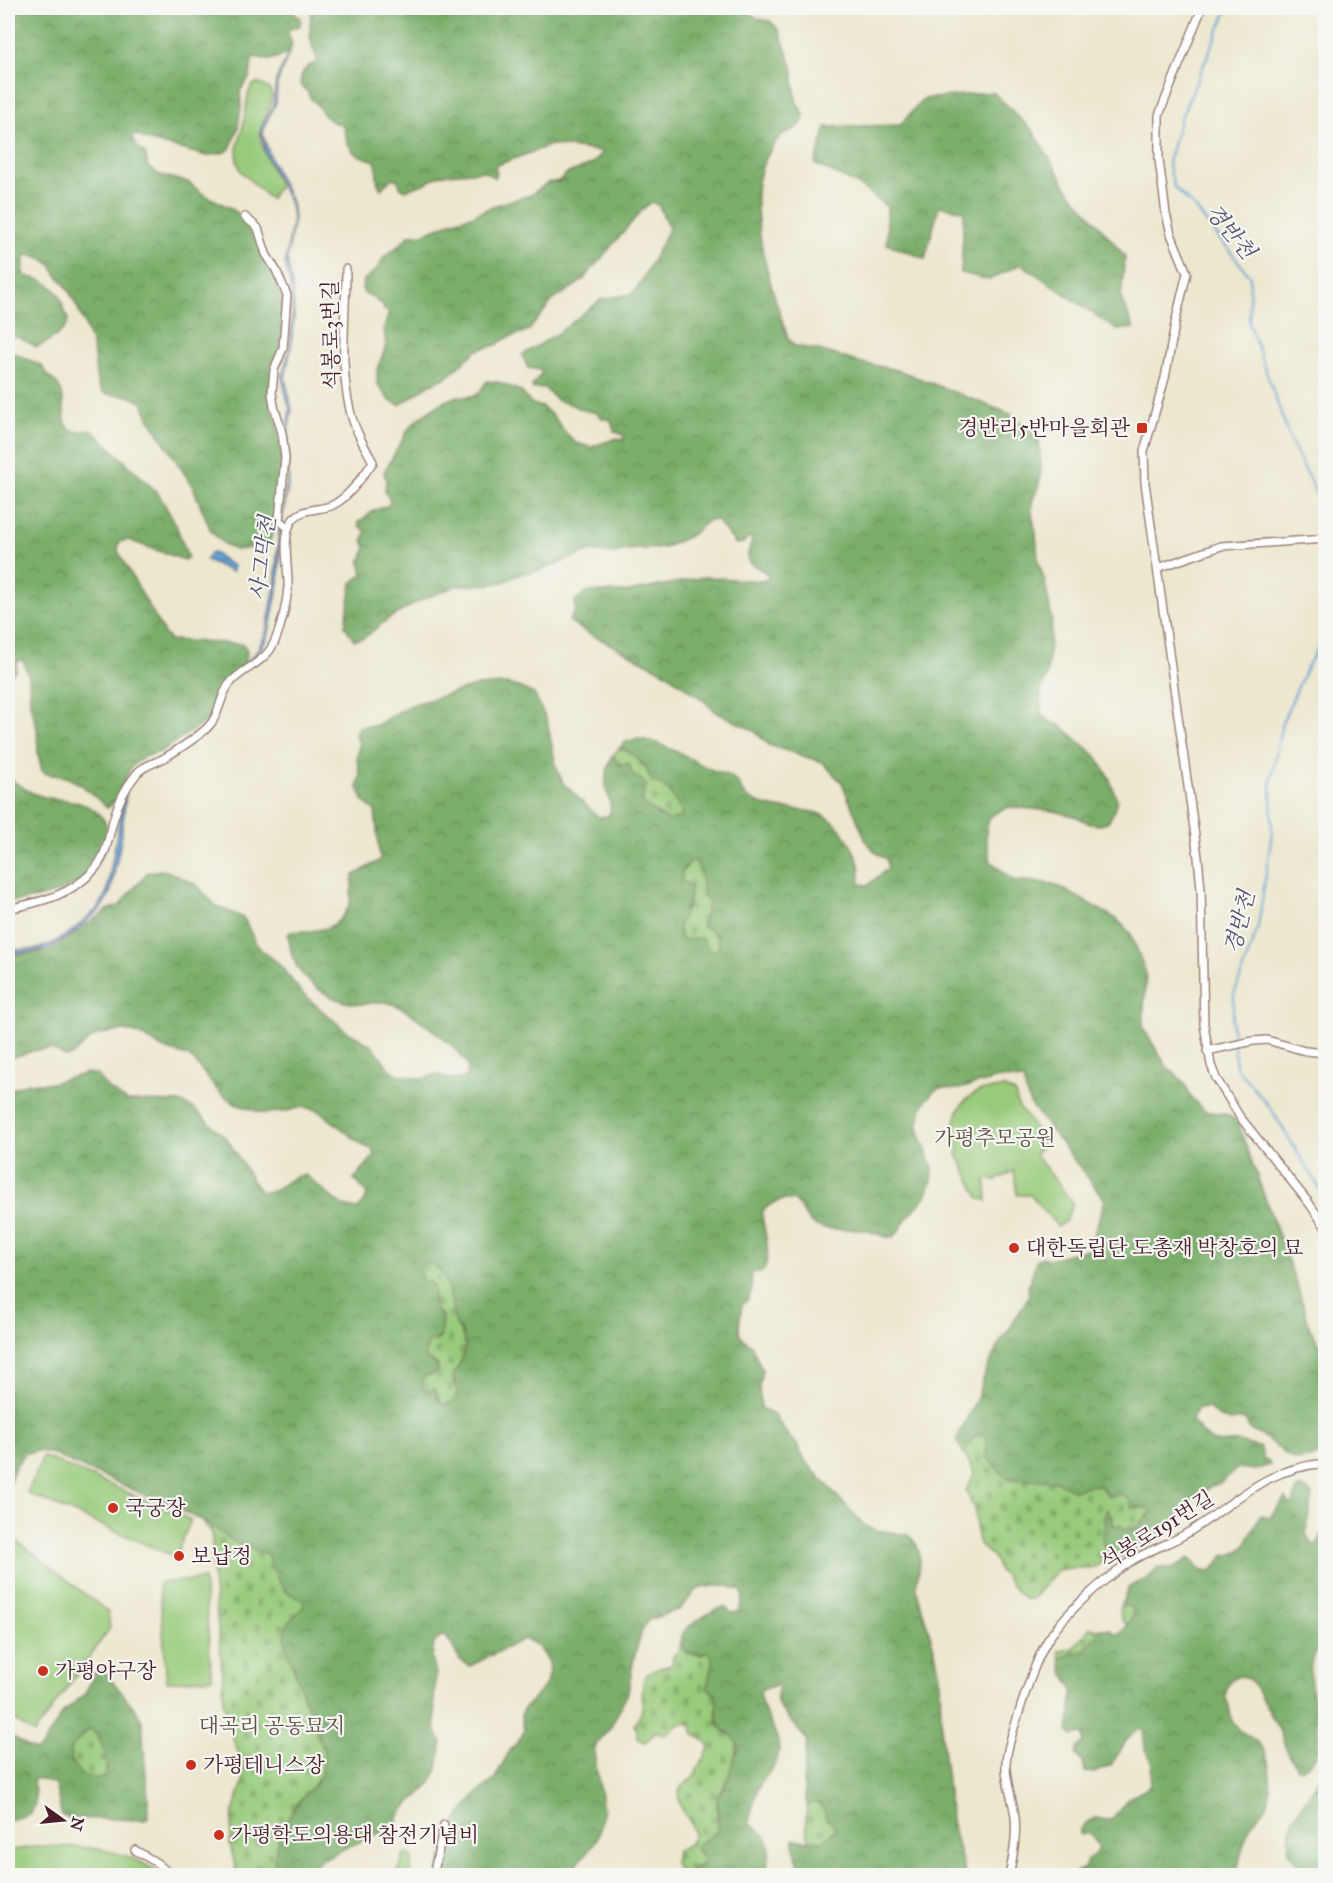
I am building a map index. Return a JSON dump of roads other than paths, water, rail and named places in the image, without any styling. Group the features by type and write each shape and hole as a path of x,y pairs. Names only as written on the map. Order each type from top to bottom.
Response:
{"street":[{"path":"1202,8 1159,116 1159,160 1167,220 1173,241 1187,273 1166,378 1144,451 1145,483 1198,857 1202,900 1203,998 1207,1051 1216,1078 1240,1117 1309,1203 1326,1228"},
{"name":"석봉로3번길","path":"245,217 258,228 266,254 287,295 283,348 274,370 272,393 273,406 282,433 285,458 279,520 287,527 297,515 335,504 373,462 354,424 346,387 344,359 346,269"},
{"path":"8,909 58,896 74,888 94,870 106,850 115,813 134,776 206,729 217,715 225,692 232,681 257,664 270,651 282,622 288,589 287,527"},
{"path":"1158,568 1221,546 1326,539"},
{"path":"1207,1051 1253,1041 1268,1041 1305,1051 1326,1053"},
{"name":"석봉로191번길","path":"1009,1875 1016,1837 1015,1815 1006,1779 1006,1761 1010,1741 1029,1683 1050,1638 1085,1600 1129,1563 1184,1535 1267,1479 1283,1472 1326,1463"},
{"path":"433,1875 444,1825"},
{"path":"135,1850 158,1863 172,1875"}],"water":[{"path":"288,55 277,84 276,103 263,134 271,159 291,202 294,218 287,258 293,290 294,317 291,349 285,377 292,409 288,433 289,479 280,536 279,583 268,637 252,662 240,670 255,654 266,634 275,587 279,529 288,477 286,432 290,410 282,378 290,345 292,319 292,293 285,263 293,219 290,204 266,155 261,131 273,107 276,80"},
{"path":"213,552 234,567 232,572 206,560"},
{"path":"126,794 121,841 110,894 99,911 71,935 49,948 33,952 8,953 8,950 37,949 53,943 72,931 97,909 107,892 123,798"}],"waterway":[{"name":"경반천","path":"1228,8 1180,120 1168,163 1174,187 1194,207 1250,276 1249,323 1291,442 1326,513"},
{"name":"경반천","path":"1326,633 1306,669 1282,723 1271,780 1272,833 1258,927 1234,995 1232,1027 1236,1067 1271,1109 1326,1199"}],"place":[{"name":"경반리5반마을회관","path":"1142,428"},
{"name":"대한독립단 도총재 박창호의 묘","path":"1014,1248"},
{"name":"국궁장","path":"113,1508"},
{"name":"보납정","path":"179,1556"},
{"name":"가평야구장","path":"43,1671"},
{"name":"가평테니스장","path":"191,1765"},
{"name":"가평학도의용대 참전기념비","path":"219,1835"}],"water label":[{"name":"사그막천","path":"262,558"}],"park label":[{"name":"가평추모공원","path":"995,1138"},
{"name":"대곡리 공동묘지","path":"272,1726"}]}
